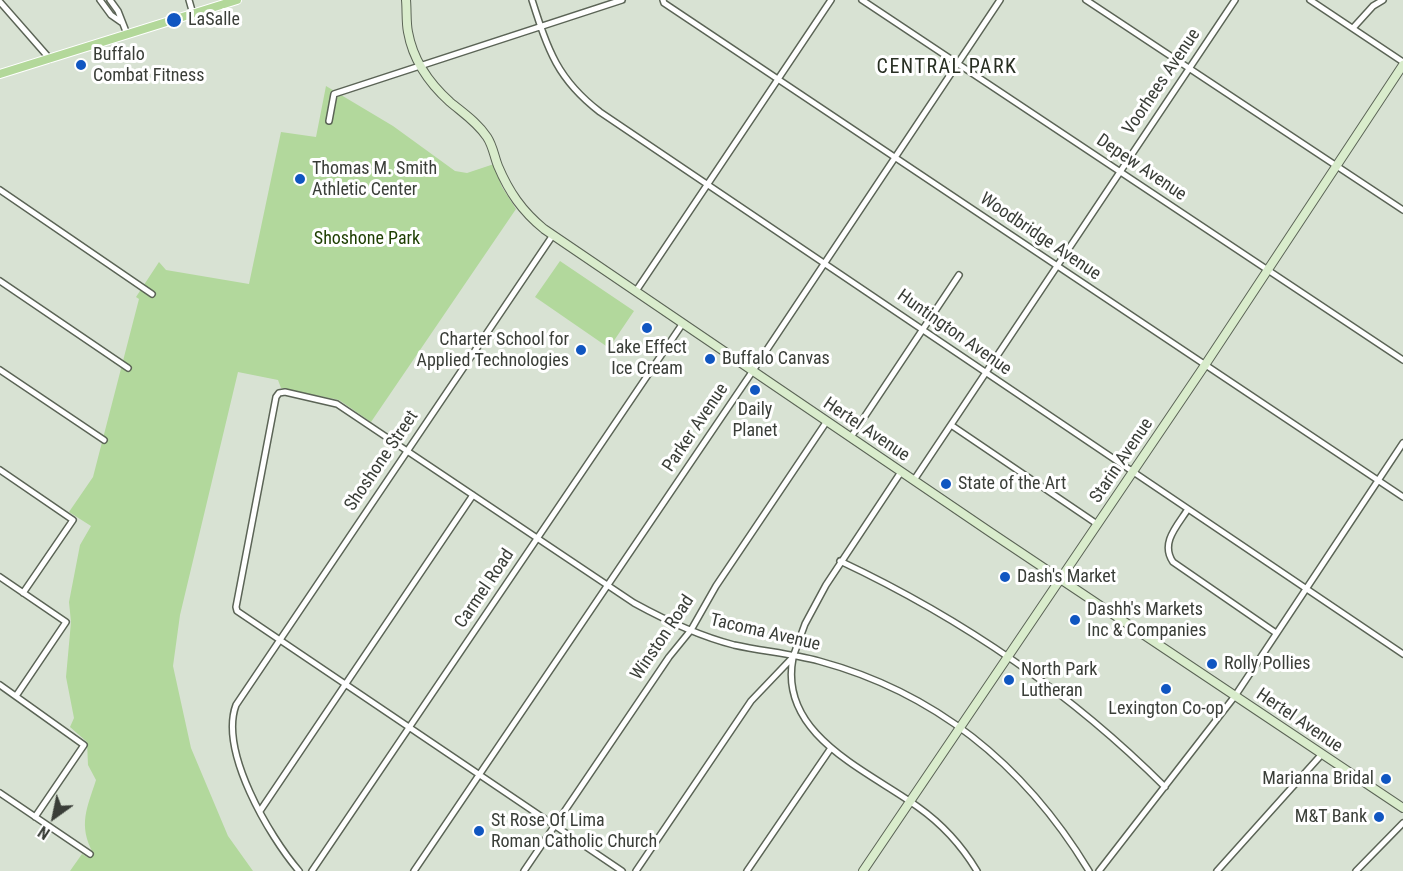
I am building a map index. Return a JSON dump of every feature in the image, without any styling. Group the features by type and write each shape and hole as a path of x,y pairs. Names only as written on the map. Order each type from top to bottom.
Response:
{"main road":[{"path":"0,74 237,0"}],"street":[{"path":"100,0 111,15 121,22"},
{"path":"110,0 118,10 127,34"},
{"path":"189,0 193,14"},
{"name":"Hertel Avenue","path":"406,0 408,33 421,66 439,91 470,117 485,134 492,145 497,163 513,198 532,219 1060,579 1403,808"},
{"name":"Huntington Avenue","path":"532,0 540,26 562,75 576,91 601,112 1403,654"},
{"path":"329,121 334,94 622,0"},
{"name":"Woodbridge Avenue","path":"663,0 664,3 1403,497"},
{"path":"636,291 831,0"},
{"name":"Depew Avenue","path":"862,0 1403,360"},
{"name":"Parker Avenue","path":"414,871 1000,0"},
{"path":"1086,0 1403,210"},
{"name":"Voorhees Avenue","path":"915,480 1235,0"},
{"path":"1310,0 1403,63"},
{"path":"1353,28 1374,3 1383,0"},
{"path":"0,2 50,59"},
{"name":"Starin Avenue","path":"863,871 1268,270 1403,63"},
{"path":"0,190 152,294"},
{"name":"Shoshone Street","path":"260,812 245,779 234,746 231,726 236,704 553,235"},
{"path":"851,437 959,275"},
{"path":"0,281 128,368"},
{"name":"Carmel Road","path":"312,871 683,323"},
{"path":"0,370 104,440"},
{"name":"Tacoma Avenue","path":"279,639 238,612 237,604 278,394 285,392 337,404 646,610 691,630 732,644 817,661 851,671 917,699 960,727 990,751 1023,783 1060,828 1089,871"},
{"name":"Winston Road","path":"524,871 669,657 691,630 716,586 827,421"},
{"path":"951,425 1097,524"},
{"path":"1099,871 1235,696 1403,443"},
{"path":"0,470 73,520 23,593"},
{"path":"902,471 840,561 813,608 793,657 790,674 797,706 813,731 831,748 910,801 946,830 977,871"},
{"path":"299,871 282,849 260,812 473,495"},
{"path":"1188,509 1168,540 1167,551 1173,562 1276,633"},
{"path":"840,561 928,606 1008,656 1088,715 1122,744 1165,787"},
{"path":"0,577 66,622 16,696"},
{"path":"279,639 622,871"},
{"path":"636,871 751,700 793,657"},
{"path":"0,685 84,745 35,817"},
{"path":"747,871 831,748"},
{"path":"1217,871 1322,754"},
{"path":"0,793 90,854"},
{"path":"1356,871 1403,823"}],"green space":[{"name":"Shoshone Park","path":"326,86 393,126 455,171 467,173 494,164 502,187 516,209 371,422 339,400 281,388 278,380 238,372 180,615 173,666 191,748 228,836 253,871 70,871 82,854 89,858 93,853 88,843 85,825 87,808 96,780 88,765 87,742 70,727 74,718 66,677 71,622 69,602 80,545 91,526 69,512 93,477 139,299 136,297 159,262 166,270 249,284 281,132 316,137"},
{"path":"560,261 634,311 609,348 535,297"}],"place":[{"name":"LaSalle","path":"174,20"},
{"name":"Buffalo Combat Fitness","path":"81,65"},
{"name":"Thomas M. Smith Athletic Center","path":"300,179"},
{"name":"Lake Effect Ice Cream","path":"647,328"},
{"name":"Charter School for Applied Technologies","path":"581,350"},
{"name":"Buffalo Canvas","path":"710,359"},
{"name":"Daily Planet","path":"755,390"},
{"name":"State of the Art","path":"946,484"},
{"name":"Dash's Market","path":"1005,577"},
{"name":"Dashh's Markets Inc & Companies","path":"1075,620"},
{"name":"Rolly Pollies","path":"1212,664"},
{"name":"North Park Lutheran","path":"1009,680"},
{"name":"Lexington Co-op","path":"1166,689"},
{"name":"Marianna Bridal","path":"1386,779"},
{"name":"M&T Bank","path":"1379,817"},
{"name":"St Rose Of Lima Roman Catholic Church","path":"479,831"}],"district":[{"name":"CENTRAL PARK","path":"947,68"}]}
